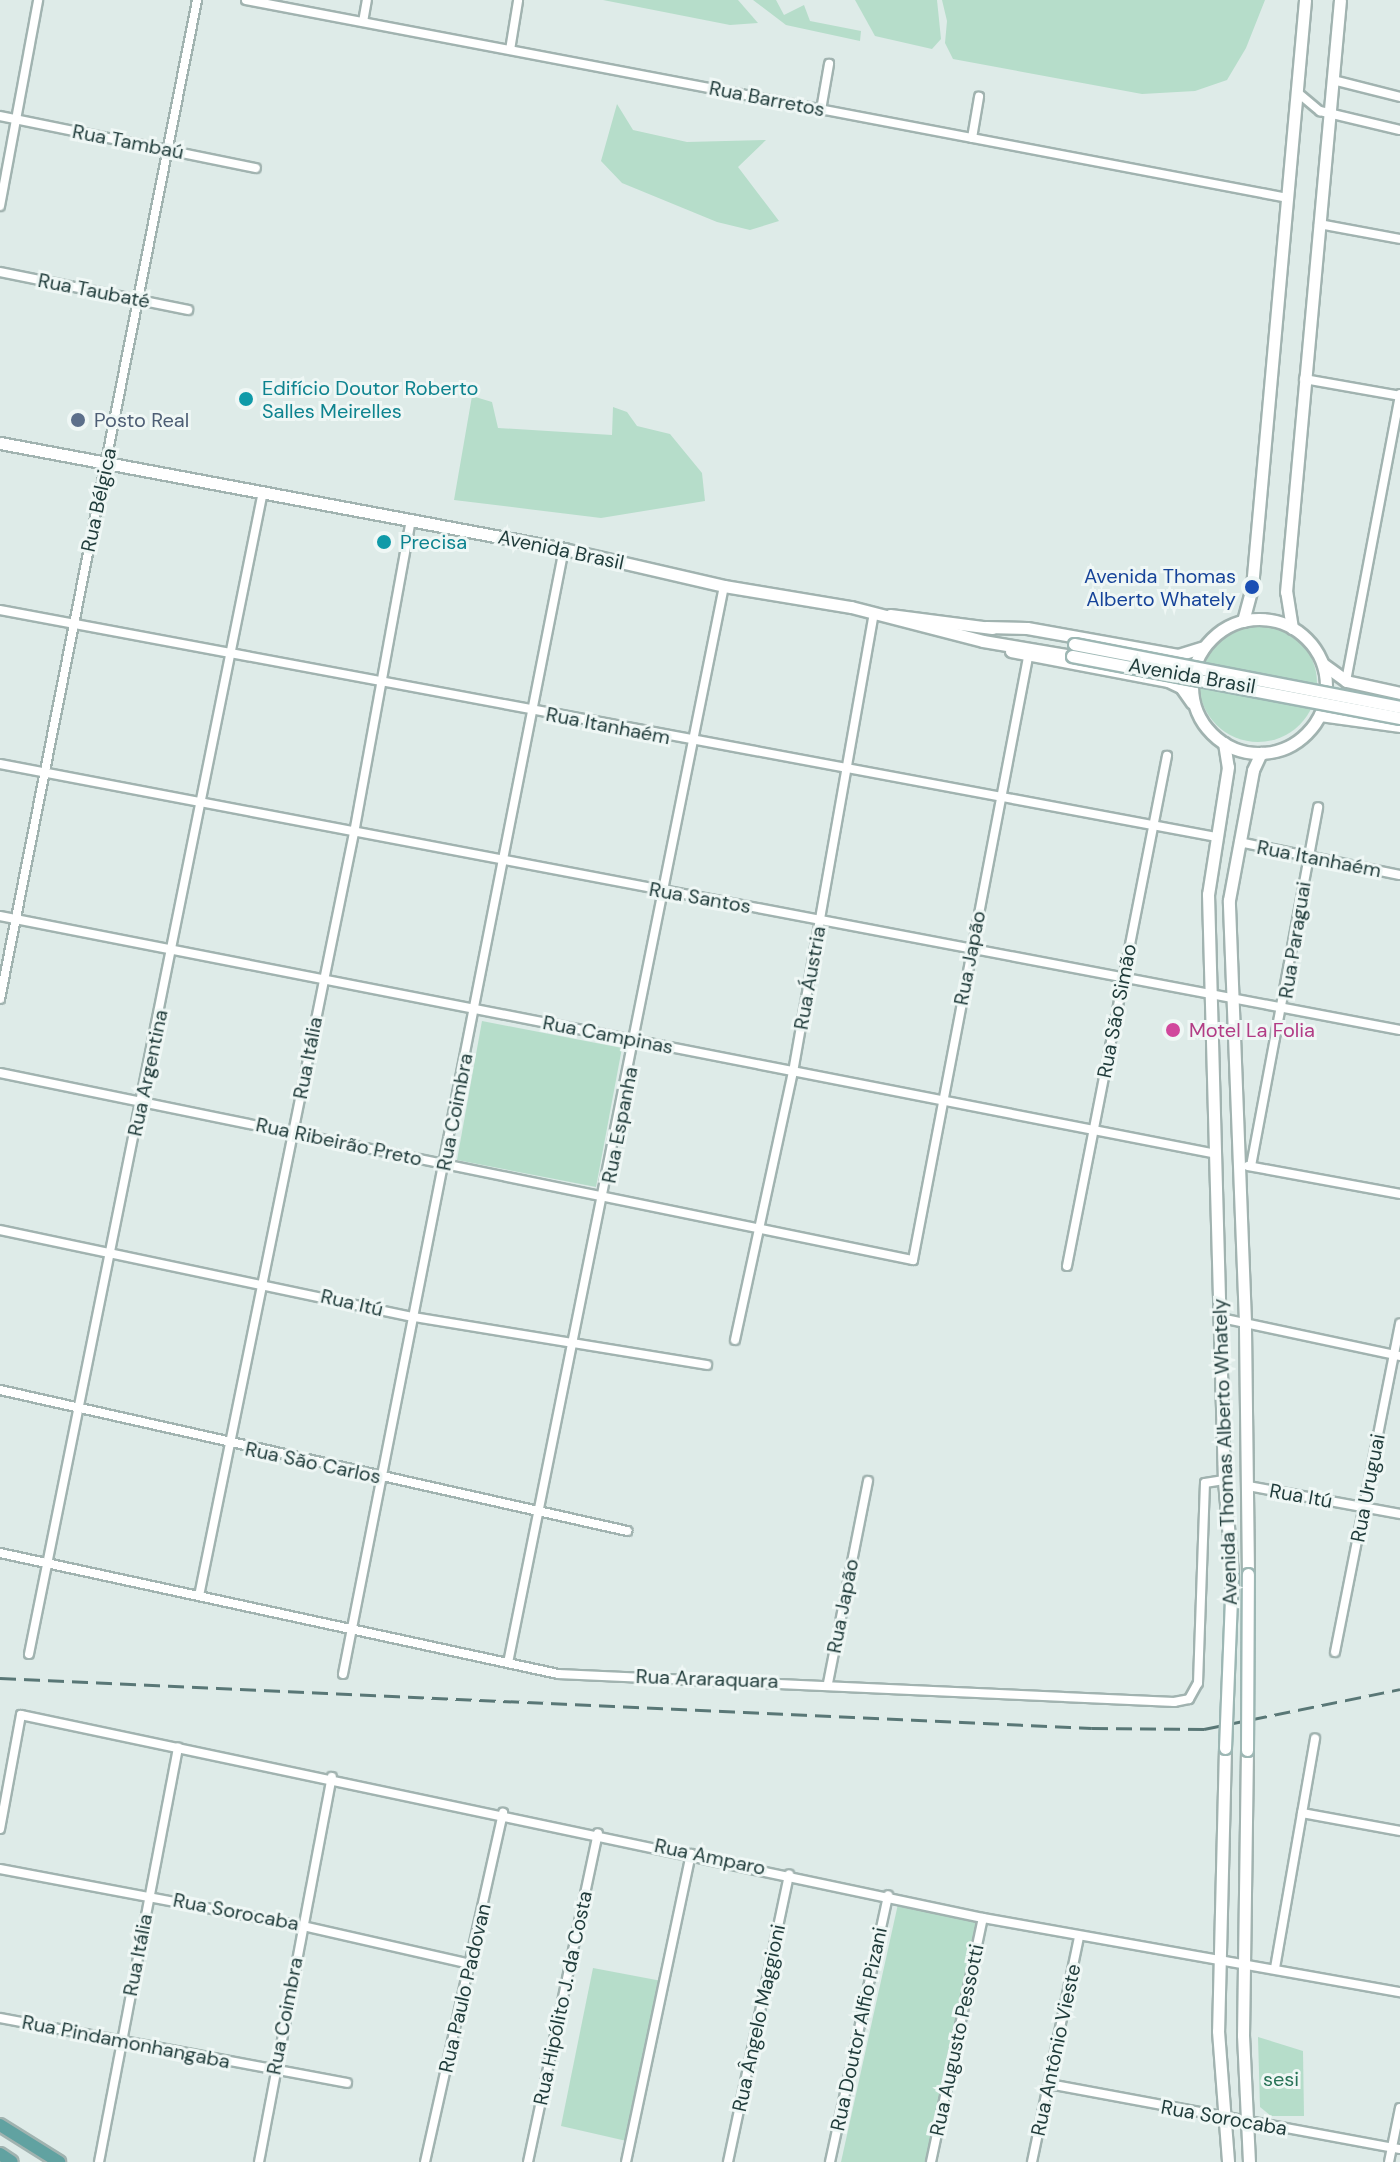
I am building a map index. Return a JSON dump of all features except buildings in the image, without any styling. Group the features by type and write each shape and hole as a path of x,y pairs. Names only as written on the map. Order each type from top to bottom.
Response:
{"main road":[{"path":"1243,621 1252,587 1305,0"},
{"path":"1292,628 1286,592 1340,0"},
{"name":"Avenida Brasil","path":"0,443 411,519 564,549 724,586 880,614 986,627 1027,628 1178,655 1205,647"},
{"name":"Avenida Brasil","path":"880,614 983,641 1028,657 1168,681 1181,687 1199,714"},
{"path":"1323,664 1325,697 1320,715 1296,742 1261,753 1224,743 1199,714 1193,680 1205,647 1243,621 1268,620 1292,628 1323,664 1346,681 1400,693"},
{"name":"Avenida Brasil","path":"986,627 1073,650 1400,718"},
{"name":"Avenida Brasil","path":"983,641 1073,650 1400,707"},
{"path":"1320,715 1400,726"},
{"name":"Avenida Thomas Alberto Whately","path":"1224,743 1228,767 1208,894 1224,1480 1232,1574 1219,1963 1228,2162"},
{"name":"Avenida Thomas Alberto Whately","path":"1249,2162 1243,1965 1248,1574 1245,1165 1229,900 1239,842 1261,753"},
{"path":"0,2125 59,2162"},
{"path":"0,2154 12,2162"}],"street":[{"path":"0,206 38,0"},
{"name":"Rua Bélgica","path":"0,999 141,300 197,0"},
{"name":"Rua Barretos","path":"246,0 1288,198"},
{"path":"363,22 367,0"},
{"path":"510,50 518,1"},
{"path":"821,110 829,64"},
{"path":"1333,80 1400,97"},
{"path":"1297,92 1307,104 1330,114 1400,130"},
{"path":"972,138 979,97"},
{"name":"Rua Tambaú","path":"0,116 256,168"},
{"path":"1319,224 1400,239"},
{"name":"Rua Taubaté","path":"0,272 188,310"},
{"path":"1304,379 1400,395 1346,681"},
{"name":"Rua Argentina","path":"29,1654 77,1406 174,951 263,491"},
{"name":"Rua Itália","path":"199,1596 354,833 411,519"},
{"name":"Rua Coimbra","path":"343,1674 536,712 564,549"},
{"name":"Rua Espanha","path":"508,1663 637,1041 724,586"},
{"name":"Rua Itanhaém","path":"0,610 696,743 847,766 1217,837"},
{"name":"Rua Áustria","path":"735,1340 793,1072 847,766 880,614"},
{"name":"Rua Japão","path":"913,1260 999,795 1028,657"},
{"name":"Rua São Simão","path":"1067,1266 1167,756"},
{"name":"Rua Santos","path":"0,764 666,893 820,919 1400,1030"},
{"name":"Rua Paraguai","path":"1245,1165 1284,1009 1318,807"},
{"name":"Rua Itanhaém","path":"1239,842 1400,875"},
{"name":"Rua Campinas","path":"0,916 1216,1154"},
{"name":"Rua Ribeirão Preto","path":"0,1073 142,1098 293,1133 760,1226 913,1260"},
{"path":"1245,1165 1400,1194"},
{"name":"Rua Itú","path":"0,1230 414,1317 707,1365"},
{"path":"1221,1318 1397,1355"},
{"name":"Rua Uruguai","path":"1335,1652 1397,1355 1400,1323"},
{"name":"Rua São Carlos","path":"0,1390 230,1445 627,1531"},
{"name":"Rua Araraquara","path":"0,1553 558,1674 1189,1699 1198,1683 1205,1483 1224,1480"},
{"name":"Rua Japão","path":"828,1683 868,1481"},
{"name":"Rua Itú","path":"1248,1486 1400,1514"},
{"name":"Rua Amparo","path":"0,1829 21,1715 598,1833 983,1918 1219,1963 1275,1968 1400,1992"},
{"path":"1275,1968 1315,1738"},
{"name":"Rua Itália","path":"99,2162 178,1747"},
{"name":"Rua Coimbra","path":"259,2162 273,2069 332,1777"},
{"name":"Rua Paulo Padovan","path":"428,2161 503,1813"},
{"path":"1302,1813 1400,1831"},
{"name":"Rua Hipólito J. da Costa","path":"528,2162 598,1833"},
{"path":"626,2162 691,1854"},
{"name":"Rua Sorocaba","path":"0,1869 151,1895 470,1964"},
{"name":"Rua Ângelo Maggioni","path":"728,2162 789,1874"},
{"name":"Rua Doutor Alfio Pizani","path":"830,2162 888,1895"},
{"name":"Rua Augusto Pessotti","path":"931,2162 983,1918"},
{"name":"Rua Antônio Vieste","path":"1032,2162 1079,1937"},
{"name":"Rua Pindamonhangaba","path":"0,2018 347,2083"},
{"name":"Rua Sorocaba","path":"1049,2084 1396,2149"},
{"path":"1389,2162 1396,2149 1400,2108"}],"green space":[{"path":"603,0 738,0 758,23 730,25"},
{"path":"753,0 776,0 784,15 804,5 810,21 861,31 860,41 786,25"},
{"path":"855,0 937,0 941,39 932,49 875,36"},
{"path":"942,0 1265,0 1246,48 1227,80 1195,91 1142,94 953,59 945,43 947,21"},
{"path":"617,104 633,130 687,142 766,140 738,167 779,221 750,230 717,222 622,183 601,161"},
{"path":"472,396 492,402 498,428 612,435 613,407 627,412 637,426 670,434 702,473 705,501 601,518 454,500"},
{"path":"1258,624 1291,634 1307,650 1317,683 1307,716 1291,732 1258,742 1225,732 1209,716 1199,683 1209,650 1225,634"},
{"path":"482,1021 622,1048 596,1187 457,1160"},
{"path":"898,1904 979,1922 926,2162 841,2162"},
{"path":"593,1968 667,1982 631,2142 561,2126"},
{"name":"sesi","path":"1258,2037 1303,2051 1304,2116 1271,2116 1260,2107"}],"railway":[{"path":"0,1678 1092,1728 1204,1729 1400,1689"}],"place":[{"name":"Edifício Doutor Roberto Salles Meirelles","path":"246,399"},
{"name":"Posto Real","path":"78,420"},
{"name":"Precisa","path":"384,542"},
{"name":"Avenida Thomas Alberto Whately","path":"1252,587"},
{"name":"Motel La Folia","path":"1173,1030"}]}
